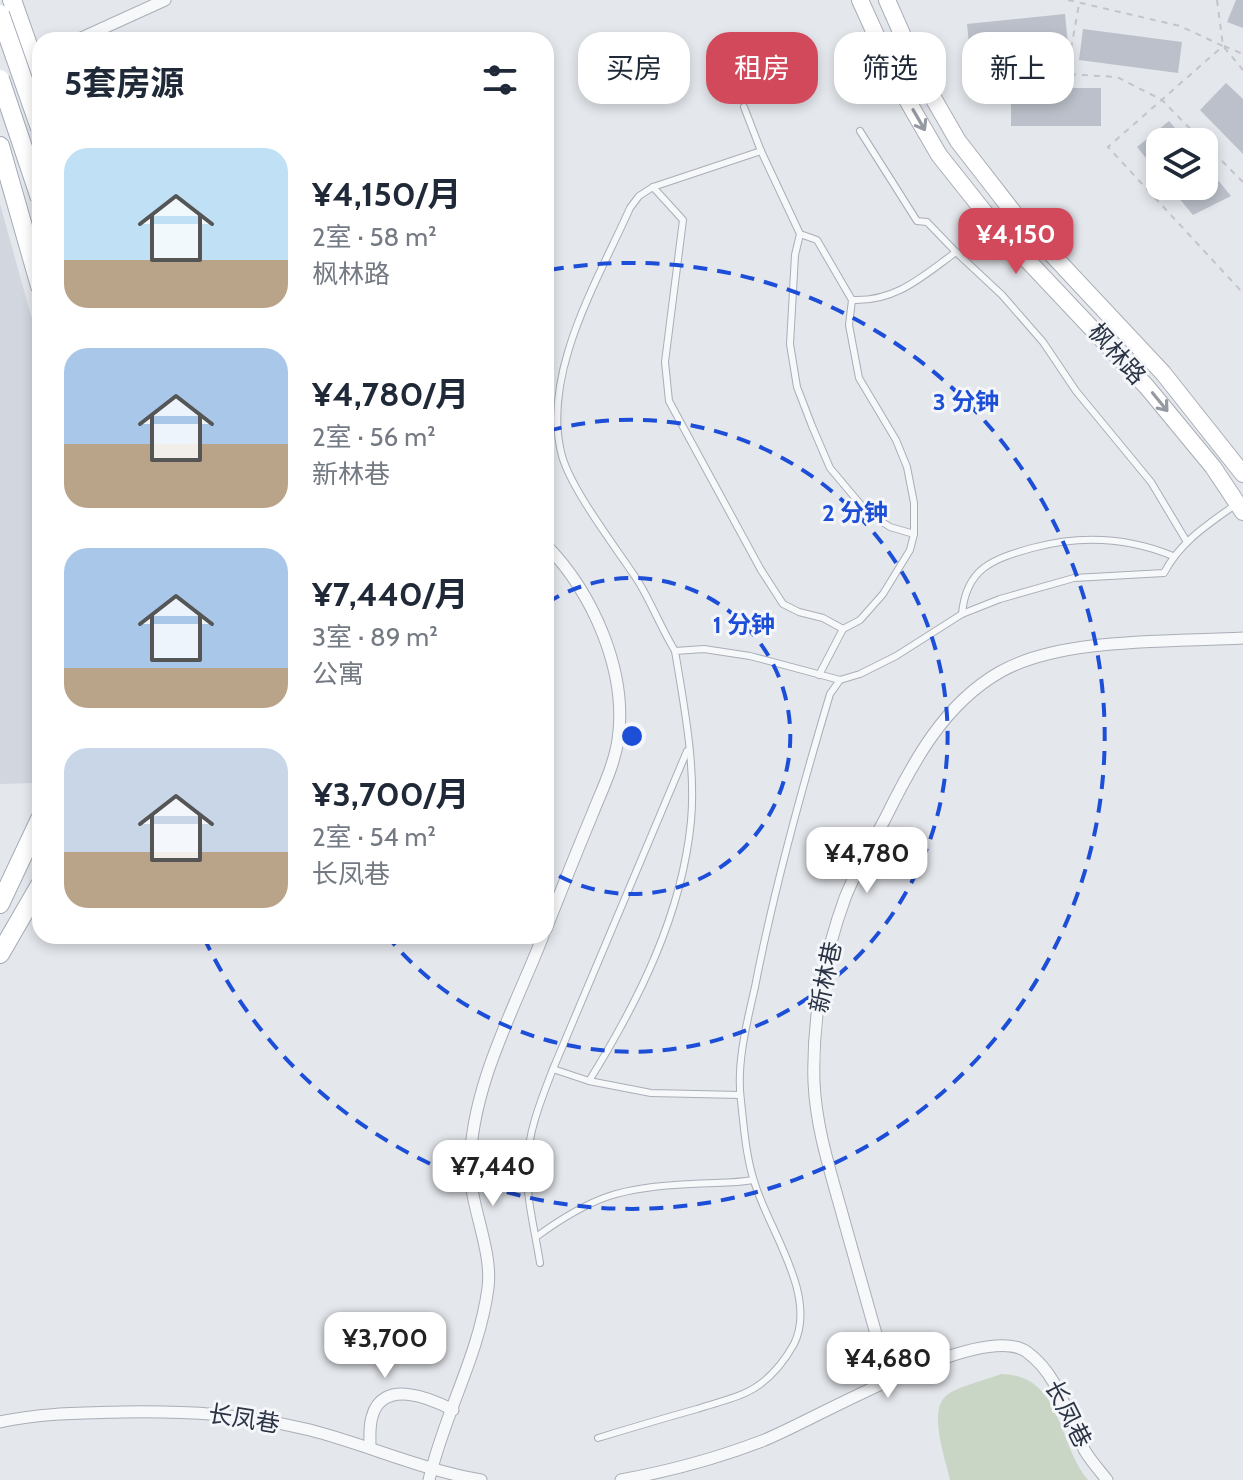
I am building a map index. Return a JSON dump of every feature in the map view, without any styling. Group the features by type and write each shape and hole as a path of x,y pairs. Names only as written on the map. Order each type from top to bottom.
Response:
{"main road":[{"path":"12,0 32,46"},
{"name":"枫林路","path":"860,0 899,86 939,155 997,228 1129,366 1213,467 1240,507"},
{"name":"枫林路","path":"887,0 921,77 958,141 1017,217 1163,373 1243,474"},
{"path":"0,14 32,105"},
{"path":"0,80 32,174"},
{"path":"0,146 32,254"},
{"path":"1,900 32,836"},
{"path":"0,954 32,899"}],"street":[{"path":"95,32 165,0"},
{"path":"0,80 32,61"},
{"path":"554,555 577,585 598,621 619,697 618,741 554,909"},
{"name":"新林巷","path":"889,1380 821,1140 814,1082 816,1019 827,963 846,898 908,772 938,725 969,694 1000,672 1036,657 1073,649 1243,638"},
{"path":"430,1475 481,1333 489,1283 470,1170 473,1131 483,1087 540,944"},
{"name":"长凤巷","path":"621,1480 679,1470 764,1441 889,1380 976,1347 1004,1344 1025,1350 1042,1366 1060,1394 1086,1452 1107,1480"},
{"path":"370,1448 372,1416 379,1403 391,1397 408,1393 428,1397 453,1410"},
{"name":"长凤巷","path":"0,1422 68,1412 198,1411 310,1430 370,1448 430,1475 481,1480"}],"lane":[{"path":"744,107 800,234 795,255 790,344 797,387 830,468 867,512 890,527 914,534"},
{"path":"860,131 917,221 927,222 1002,295 1043,342 1076,391 1151,482 1187,542"},
{"path":"589,1081 633,1006 674,910 685,866 691,818 689,748 675,651 650,601 574,483 562,457 558,416 562,373 572,340 630,208 639,196 653,187 761,151"},
{"path":"653,187 683,220 665,362 669,401 761,570 783,604 823,618 843,629"},
{"path":"800,234 817,240 852,300 849,325 859,378 896,440 907,467 914,503 914,534 910,550 883,594 860,620 843,629 819,675"},
{"path":"852,300 872,300 896,293 956,252"},
{"path":"675,651 704,649 750,656 840,680 896,656 962,614 1000,599 1074,578 1164,573 1173,556 1187,542 1240,507"},
{"path":"962,614 964,597 974,578 986,565 1002,556 1058,541 1090,539 1122,541 1173,556"},
{"path":"598,1438 735,1397 757,1387 773,1373 795,1342 800,1322 800,1302 753,1180 740,1095 751,1006 798,800 830,694 840,680"},
{"path":"540,1263 528,1191 527,1163 539,1105 689,748"},
{"path":"553,1069 589,1081 651,1093 740,1095"},
{"path":"536,1237 590,1202 623,1190 733,1184 753,1180"}],"path":[{"path":"1068,0 1180,26 1243,54"},
{"path":"1217,0 1223,46 1243,70"},
{"path":"1074,36 1080,3"},
{"path":"1223,46 1108,147 1243,293"},
{"path":"1074,74 1117,77 1162,100 1190,128"},
{"path":"1218,156 1243,182"}],"shaded area":[{"path":"0,204 32,319 32,783 0,784"}],"green space":[{"path":"1001,1374 1021,1377 1036,1386 1047,1398 1088,1480 950,1480 938,1423 941,1402 958,1389"}],"building":[{"path":"1236,0 1243,0 1243,28 1227,22"},
{"path":"1065,14 1067,32 968,32 967,24"},
{"path":"1083,29 1182,42 1178,73 1079,60"},
{"path":"1226,83 1243,99 1243,154 1218,128 1200,110"},
{"path":"1074,88 1101,88 1101,126 1011,126 1011,104 1074,104"},
{"path":"1169,121 1175,128 1160,128"},
{"path":"1146,140 1146,158 1137,147"},
{"path":"1218,180 1231,196 1193,215 1181,200 1218,200"}]}
